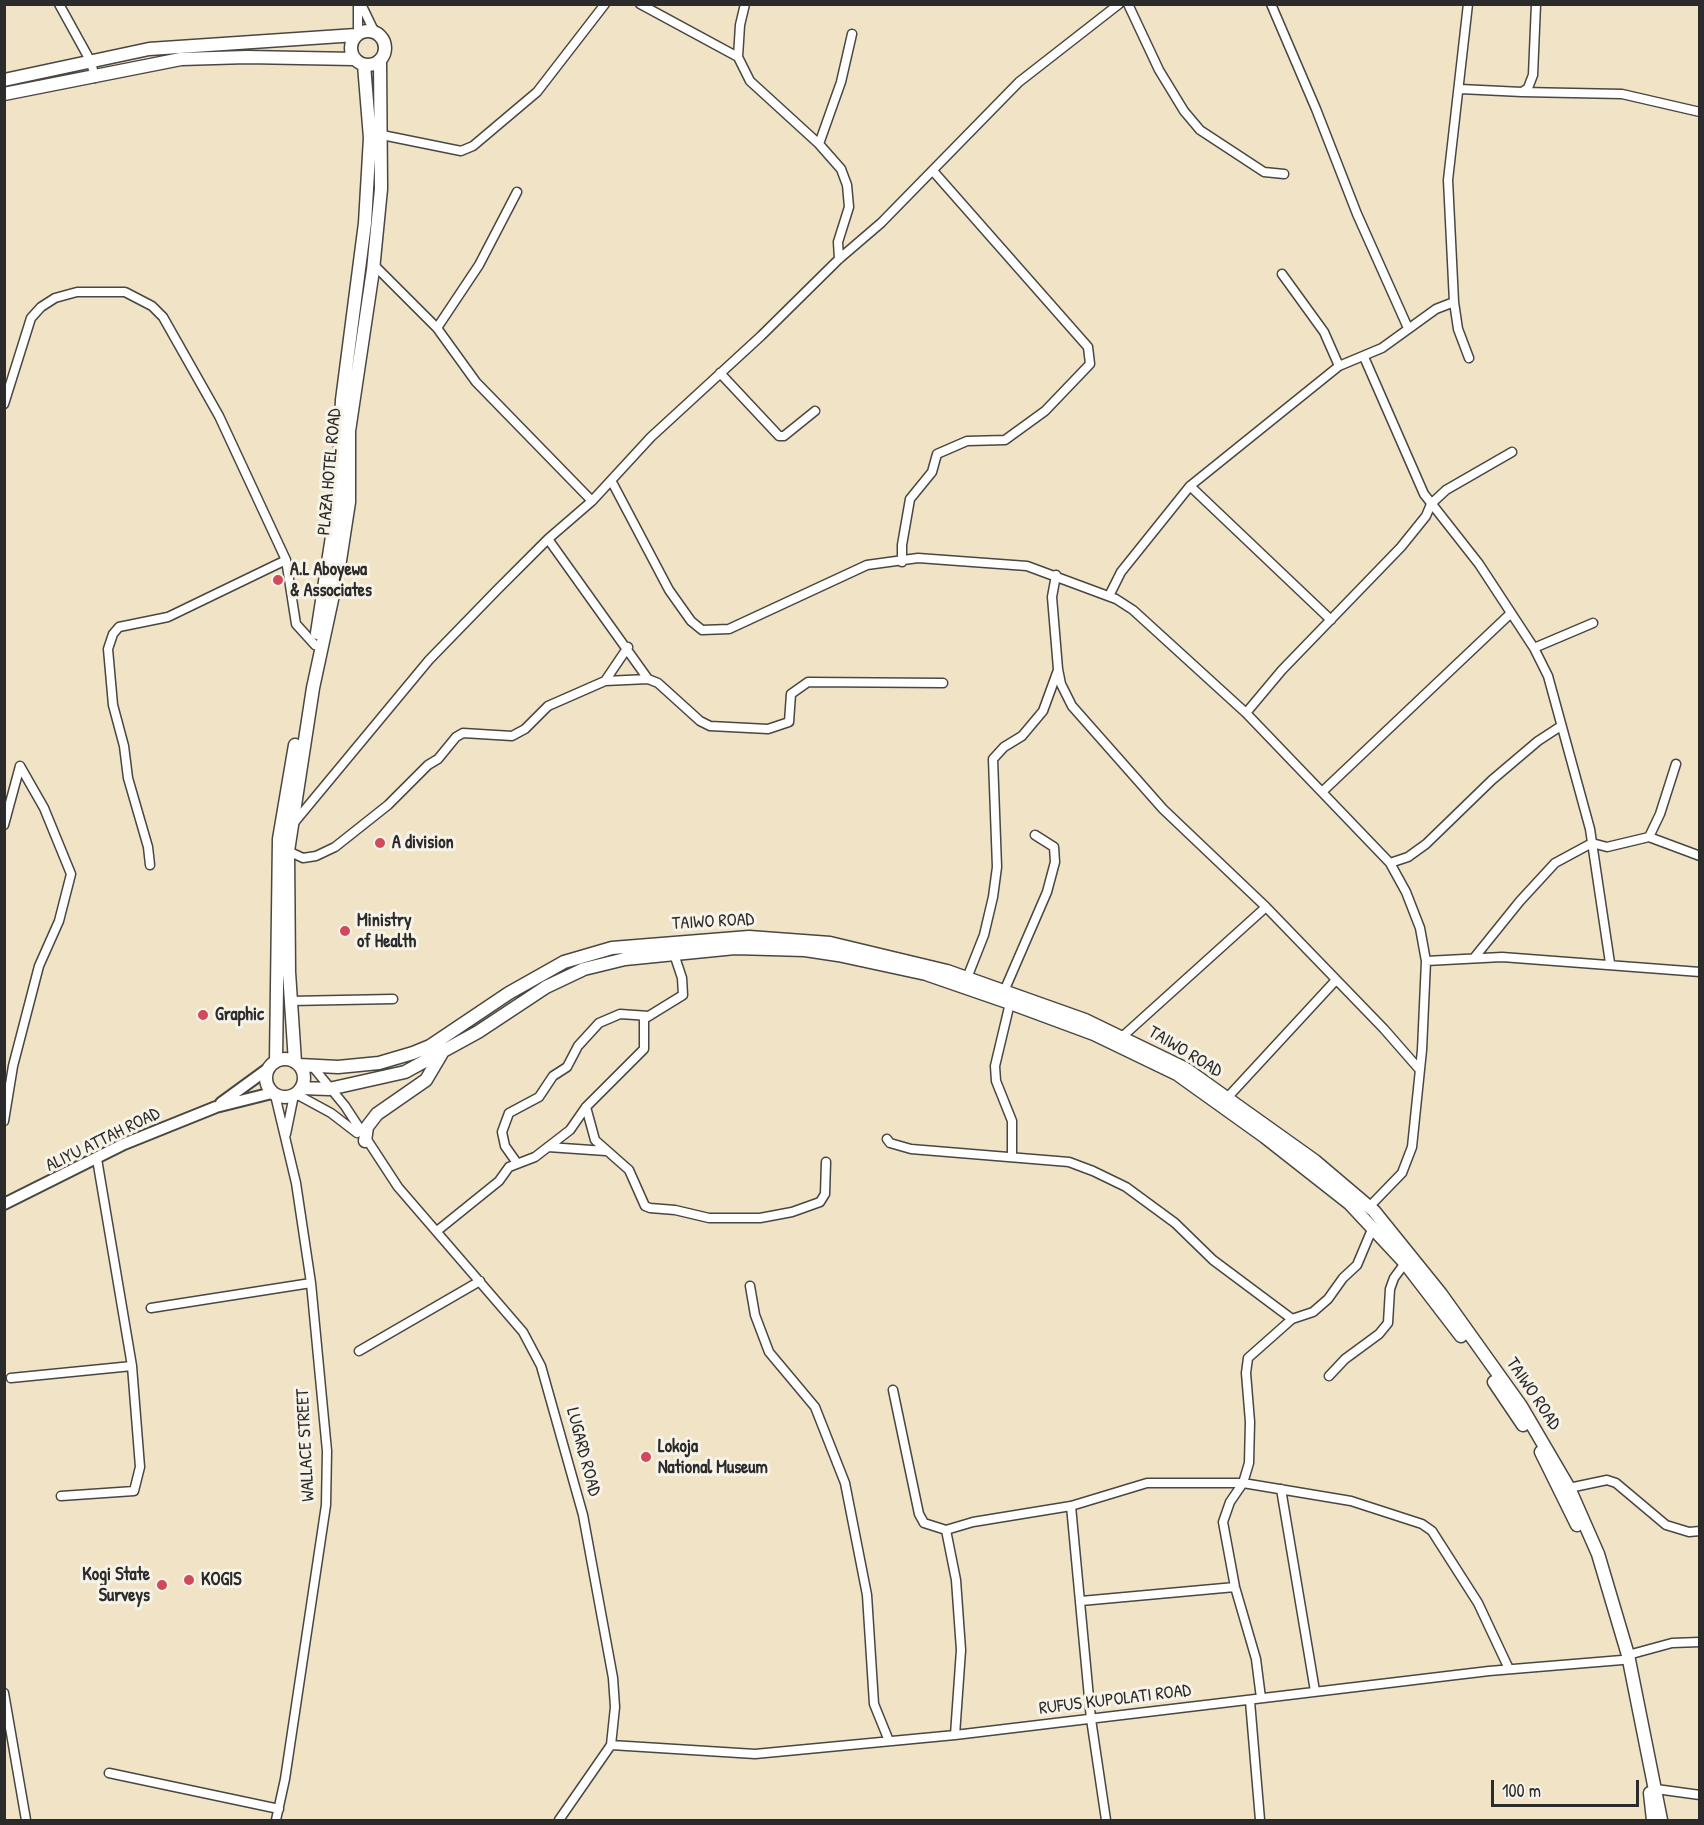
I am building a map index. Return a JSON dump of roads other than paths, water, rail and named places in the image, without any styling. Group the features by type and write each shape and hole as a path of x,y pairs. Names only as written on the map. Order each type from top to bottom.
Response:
{"main road":[{"path":"4,80 149,49 357,35 364,31 375,33 385,45 380,61 247,57 181,59 95,78 4,94"},
{"path":"357,35 351,46 359,62"},
{"name":"PLAZA HOTEL ROAD","path":"297,1063 290,1001 288,851 313,688 339,567 349,502 349,431 374,264 381,189 380,61"},
{"name":"PLAZA HOTEL ROAD","path":"273,1065 279,839 315,645 338,498 342,400 365,223 370,138 359,62"},
{"name":"TAIWO ROAD","path":"297,1063 313,1067 379,1063 414,1053 430,1046 509,993 564,962 612,948 749,937 797,940 861,949 1005,989 1123,1036 1186,1069 1315,1161 1369,1207 1397,1237 1521,1406 1569,1488 1598,1554 1656,1789 1661,1821"},
{"name":"TAIWO ROAD","path":"297,1092 329,1089 405,1072 442,1053 546,987 584,969 625,959 735,948 827,953 926,974 1094,1034 1177,1074 1265,1137 1349,1203 1373,1227 1405,1263 1465,1342 1539,1449 1592,1559 1625,1658 1653,1821"},
{"path":"364,1139 367,1126 377,1114 426,1080 442,1053"},
{"path":"286,1059 297,1063 304,1079 297,1092 285,1097 274,1094 267,1083 273,1065 286,1059"}],"street":[{"path":"59,4 91,62 95,78"},
{"path":"359,4 375,33"},
{"path":"357,35 359,4"},
{"path":"382,135 461,151 473,146 537,92 605,4"},
{"path":"640,4 738,57"},
{"path":"745,4 740,25 738,57 750,81 760,93 819,144 841,169 847,185 849,207 838,242 839,259"},
{"path":"279,839 429,660 548,539 612,482 651,437 933,171 1019,82 1119,4"},
{"path":"1128,4 1159,70 1184,111 1200,130 1255,167 1272,174 1284,174"},
{"path":"1271,4 1317,109 1357,214 1408,328"},
{"path":"1468,4 1448,180 1454,302 1458,330 1469,358"},
{"path":"1522,92 1532,84 1536,4"},
{"path":"819,144 841,82 852,34"},
{"path":"1460,89 1623,94 1700,111"},
{"path":"902,562 902,545 910,499 932,472 937,454 967,441 1005,440 1045,411 1090,364 1088,347 933,171"},
{"path":"437,328 480,265 517,192"},
{"path":"374,264 437,328 477,382 592,501"},
{"path":"1282,274 1324,332 1339,366"},
{"path":"4,404 31,318 41,307 55,298 77,292 125,292 140,298 163,317 219,416 286,560 296,624 315,645"},
{"path":"1109,596 1121,572 1190,486 1339,366 1364,357 1408,328 1454,302"},
{"path":"1364,357 1409,466 1431,504 1479,564 1534,648 1548,676 1577,776 1593,843 1610,963"},
{"path":"720,373 779,436 784,436 815,411"},
{"path":"1246,713 1411,535 1426,516 1431,504 1446,490 1512,452"},
{"path":"612,482 669,590 691,621 702,630 729,629 867,565 918,558 1011,563 1056,575 1109,596 1133,610 1246,713 1390,863 1406,892 1420,928 1426,961 1419,1070 1408,1164 1369,1207"},
{"path":"1190,486 1331,620"},
{"path":"548,539 628,647 648,679"},
{"path":"150,866 113,705 108,649 113,634 119,627 168,617 286,560"},
{"path":"1056,575 1052,597 1058,669 1061,684 1072,706 1163,809 1266,907 1419,1070"},
{"path":"1323,792 1510,614"},
{"path":"1534,648 1593,623"},
{"path":"605,681 628,647"},
{"path":"967,978 984,935 997,867 993,759 1004,747 1022,736 1043,711 1058,669"},
{"path":"288,851 303,858 316,856 335,847 388,805 428,765 438,759 456,737 463,733 512,736 525,729 548,706 605,681 648,679 658,683 700,721 710,726 768,729 789,722 788,700 791,694 808,682 943,683"},
{"path":"1390,863 1408,857 1426,844 1492,780 1538,741 1561,726"},
{"path":"1649,837 1660,814 1676,764"},
{"path":"4,825 20,766 44,808 71,874 59,921 39,966 13,1066 4,1121"},
{"path":"1005,989 1047,892 1055,862 1054,847 1035,835"},
{"path":"1474,958 1520,901 1555,863 1593,843 1607,847 1649,837 1700,856"},
{"path":"1123,1036 1266,907"},
{"path":"437,1232 517,1163 535,1157 570,1130 586,1107 644,1049 645,1019 683,995 682,978 674,954"},
{"path":"1426,961 1474,958 1610,963 1700,972"},
{"path":"1227,1098 1336,980"},
{"path":"290,1001 393,999"},
{"path":"1010,1003 995,1066 996,1081 1012,1121 1012,1157"},
{"path":"517,1163 505,1146 502,1132 509,1113 539,1097 553,1076 567,1066 578,1046 599,1023 620,1014 649,1016"},
{"path":"216,1107 273,1065"},
{"path":"313,1067 345,1106 364,1139"},
{"path":"285,1137 297,1092 331,1113 364,1139"},
{"path":"216,1107 274,1094"},
{"name":"WALLACE STREET","path":"274,1094 296,1183 311,1283 327,1451 326,1505 276,1821"},
{"name":"ALIYU ATTAH ROAD","path":"4,1204 124,1144 216,1107"},
{"path":"586,1107 595,1140 629,1170 645,1206 709,1218 760,1218 792,1212 820,1202 825,1194 826,1162"},
{"name":"LUGARD ROAD","path":"364,1139 398,1187 511,1316 541,1366 556,1414 583,1515 613,1678 615,1707 611,1745 559,1821"},
{"path":"887,1139 890,1143 911,1149 1069,1162 1126,1186 1175,1223 1213,1260 1292,1319"},
{"path":"548,1147 606,1151"},
{"path":"61,1496 134,1491 137,1487 140,1467 132,1366 97,1159"},
{"path":"1261,1698 1256,1659 1235,1587 1223,1522 1230,1502 1243,1484 1249,1462 1250,1422 1245,1373 1248,1358 1292,1319 1313,1312 1328,1299 1343,1278 1357,1265 1373,1227"},
{"path":"1329,1376 1345,1359 1379,1334 1388,1323 1390,1289 1394,1278 1405,1263"},
{"path":"359,1351 480,1281"},
{"path":"151,1308 311,1283"},
{"path":"750,1286 755,1315 769,1352 815,1407 845,1483 867,1595 874,1704 889,1741"},
{"path":"11,1378 132,1366"},
{"path":"893,1390 919,1514 924,1522 946,1530 973,1522 1071,1506 1147,1484 1243,1484 1351,1501 1422,1524 1432,1531 1478,1603 1509,1669"},
{"path":"1569,1488 1607,1480 1616,1483 1666,1525 1689,1532 1700,1531"},
{"path":"1281,1490 1314,1691"},
{"path":"1071,1506 1082,1601 1091,1719 1106,1821"},
{"path":"946,1530 956,1580 961,1650 955,1736"},
{"path":"1082,1601 1235,1587"},
{"name":"RUFUS KUPOLATI ROAD","path":"611,1745 755,1754 955,1736 1250,1701 1314,1691 1625,1658 1672,1643 1700,1642"},
{"path":"4,1693 26,1821"},
{"path":"1250,1701 1260,1821"},
{"path":"109,1773 279,1809"},
{"path":"1656,1789 1700,1796"}],"place":[{"name":"A.L Aboyewa & Associates","path":"278,580"},
{"name":"A division","path":"380,843"},
{"name":"Ministry of Health","path":"345,931"},
{"name":"Graphic","path":"203,1015"},
{"name":"Lokoja National Museum","path":"646,1457"},
{"name":"KOGIS","path":"189,1580"},
{"name":"Kogi State Surveys","path":"162,1585"}]}
